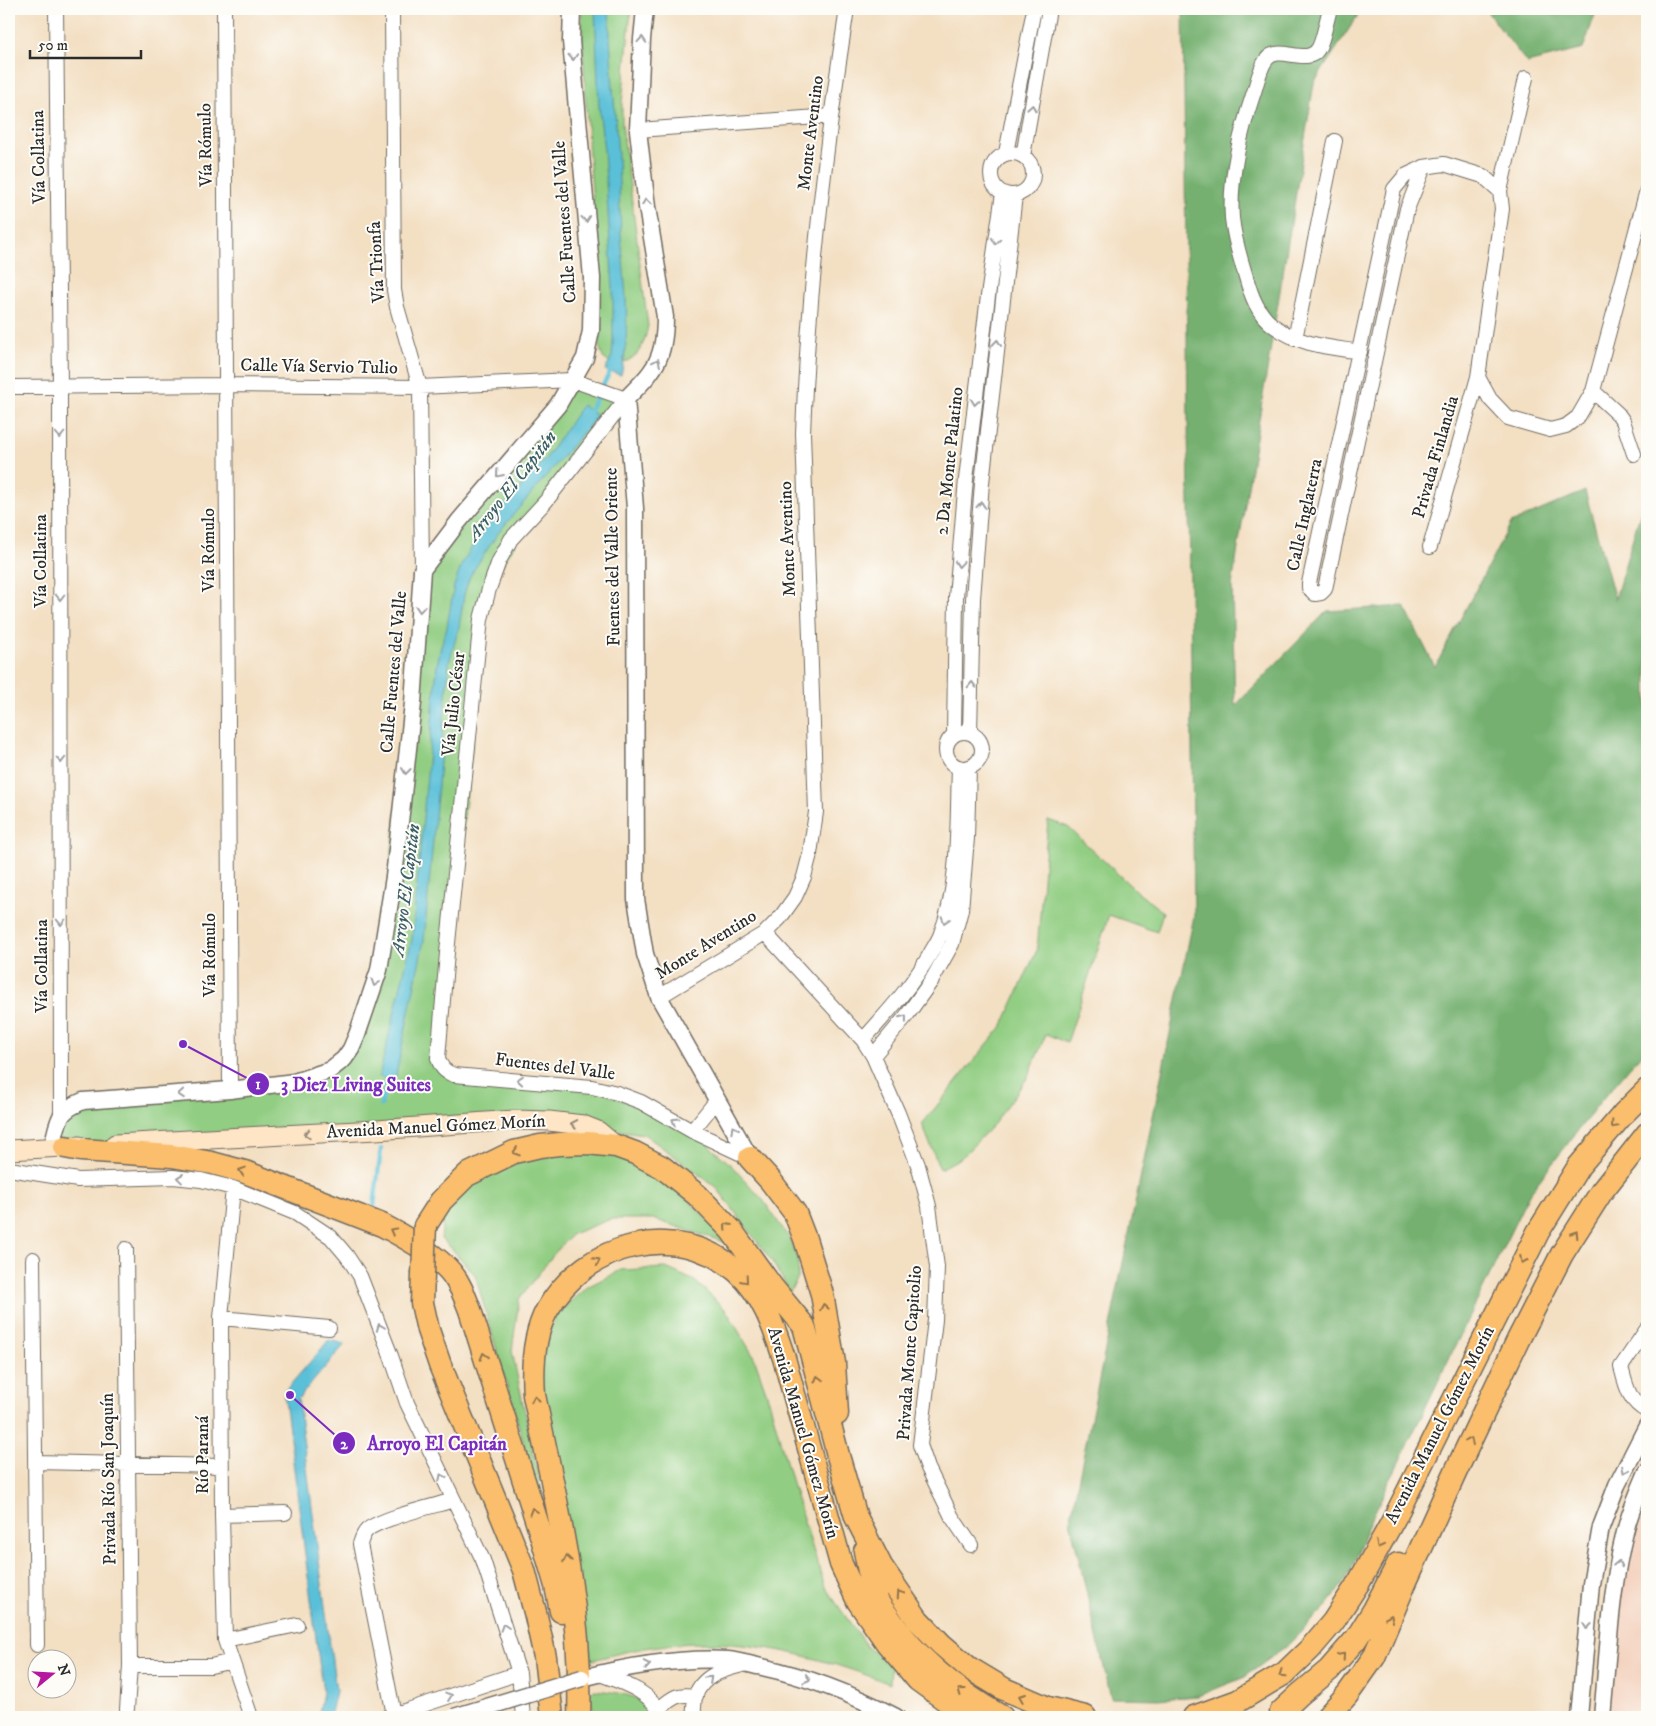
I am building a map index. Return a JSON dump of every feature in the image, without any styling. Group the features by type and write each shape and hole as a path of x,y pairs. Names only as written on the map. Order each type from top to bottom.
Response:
{"highway":[{"name":"Avenida Manuel Gómez Morín","path":"1194,1717 1238,1701 1285,1673 1310,1649 1333,1622 1359,1582 1395,1517 1493,1317 1538,1232 1579,1166 1624,1113 1647,1090"},
{"name":"Avenida Manuel Gómez Morín","path":"1327,1717 1347,1695 1374,1657 1456,1471 1518,1340 1562,1254 1602,1191 1647,1134"},
{"path":"552,1717 545,1657 524,1570 428,1330 422,1303 425,1226 440,1201 467,1175 514,1152 560,1144 587,1143 616,1146"},
{"name":"Avenida Manuel Gómez Morín","path":"616,1146 635,1153 662,1167 697,1195 731,1230 772,1287 804,1326 856,1517 881,1566 918,1620 941,1644 969,1668 1004,1690 1048,1708 1085,1717"},
{"path":"58,1147 172,1156 212,1163 245,1172 382,1225 398,1233 443,1264 455,1277 470,1310 556,1586 581,1686 583,1717"},
{"path":"750,1158 770,1180 795,1214 822,1294 834,1363 839,1460"},
{"name":"Avenida Manuel Gómez Morín","path":"581,1686 566,1550 534,1395 532,1374 534,1350 547,1311 573,1278 590,1264 614,1252 641,1243 665,1242 684,1245 719,1258 739,1273 759,1297 774,1326 841,1564 858,1600 887,1643 918,1680 969,1717"},
{"path":"1281,1712 1299,1694 1329,1670 1356,1639 1374,1610 1429,1508 1456,1471"},
{"path":"856,1517 877,1600 896,1628 917,1653 938,1673 960,1690 1002,1717"},
{"path":"578,1717 581,1686"}],"main road":[{"name":"Avenida Manuel Gómez Morín","path":"9,1150 376,1130 514,1120 549,1121 583,1126 598,1131 616,1146"}],"street":[{"name":"Vía Collatina","path":"56,9 60,386 62,1114"},
{"name":"Vía Rómulo","path":"224,9 230,1090"},
{"name":"Vía Trionfa","path":"392,9 394,290 397,307 420,387 422,570"},
{"name":"Calle Fuentes del Valle","path":"62,1114 83,1101 230,1090 294,1082 330,1070 344,1059 358,1035 379,970 394,877 413,703 422,570 459,521 558,405 585,358 590,331 592,278 571,41 572,9"},
{"path":"626,399 647,379 656,366 665,332 665,317 647,207 638,130 645,9"},
{"name":"Monte Aventino","path":"659,997 765,933 780,918 795,896 804,877 810,854 816,812 803,433 805,381 830,116 847,9"},
{"path":"1006,153 1034,9"},
{"path":"1023,156 1049,9"},
{"path":"1330,9 1318,49 1312,54 1304,56 1276,53 1267,58 1262,68 1246,117 1238,152 1232,190 1232,218 1238,252 1249,288 1259,310 1272,325 1295,339 1314,345 1360,352"},
{"path":"1526,78 1500,192 1502,209 1478,377 1490,399 1508,418 1550,430 1566,426 1578,417 1593,392 1647,190"},
{"path":"638,130 830,116"},
{"path":"1295,339 1335,141"},
{"path":"1006,153 1016,153 1023,156 1031,165 1033,178 1026,189 1009,194 994,184 992,170 998,159 1006,153"},
{"name":"Calle Inglaterra","path":"1424,167 1407,209 1325,590 1315,594 1309,585 1394,189 1405,176 1424,167 1444,164 1484,176 1500,192"},
{"name":"2 Da Monte Palatino","path":"970,733 973,599 1009,194"},
{"name":"2 Da Monte Palatino","path":"954,736 956,597 966,479 988,296 1009,194"},
{"name":"Privada Finlandia","path":"1430,547 1478,377"},
{"name":"Calle Vía Servio Tulio","path":"9,386 227,385 420,387 572,380 626,399"},
{"path":"1593,392 1618,414 1623,421 1634,454"},
{"name":"Fuentes del Valle Oriente","path":"626,399 634,508 636,899 645,954 659,997 750,1158"},
{"name":"Vía Julio César","path":"438,1058 480,635 489,589 499,561 511,539 546,501 626,399"},
{"path":"964,732 970,733 979,740 982,750 978,761 964,767 950,760 946,750 954,736 964,732"},
{"path":"863,1040 919,974 939,938 951,902 964,767"},
{"path":"873,1056 907,1015 932,980 952,944 961,910 967,838 964,767"},
{"name":"Privada Monte Capitolio","path":"765,933 863,1040 873,1056 918,1165 929,1206 937,1267 935,1320 920,1445 928,1468 952,1517 971,1545"},
{"name":"Fuentes del Valle","path":"438,1058 442,1068 454,1075 584,1086 616,1093 641,1102 692,1131 750,1158"},
{"path":"692,1131 717,1100"},
{"path":"58,1147 62,1114"},
{"path":"9,1169 78,1180 173,1177 201,1180 233,1188 295,1213 331,1237 347,1256 360,1276 407,1403 483,1560 520,1673 522,1717"},
{"name":"Río Paraná","path":"233,1188 221,1318 221,1466 226,1640 251,1717"},
{"name":"Privada Río San Joaquín","path":"126,1249 130,1666 127,1709"},
{"path":"34,1259 37,1644"},
{"path":"221,1318 329,1328"},
{"path":"1647,1329 1621,1367 1631,1398 1647,1411"},
{"path":"1579,1717 1591,1584 1601,1527 1617,1485 1647,1426"},
{"path":"35,1462 221,1466"},
{"path":"1602,1717 1614,1587 1625,1532 1647,1472"},
{"path":"454,1500 380,1522 362,1536 360,1544 390,1716 520,1673"},
{"path":"222,1515 285,1513"},
{"path":"226,1640 297,1625"},
{"path":"454,1717 581,1686 600,1674 659,1663 728,1660 777,1670 817,1682 880,1708 896,1717"},
{"path":"130,1666 211,1666 232,1661"},
{"path":"693,1717 696,1696 704,1683 712,1675 748,1664"},
{"path":"600,1674 641,1691 661,1713 673,1697 680,1695 696,1696"}],"shaded area":[{"path":"1647,1480 1647,1717 1605,1717 1619,1572"}],"green space":[{"path":"581,9 631,9 622,103 622,124 648,326 644,342 633,358 611,364 603,358 599,346 599,276 588,142"},
{"path":"1183,9 1362,9 1314,83 1232,585 1235,706 1327,611 1404,606 1435,667 1511,523 1585,491 1615,599 1647,490 1647,1047 1599,1103 1529,1194 1367,1528 1350,1573 1328,1605 1289,1644 1245,1677 1198,1696 1158,1699 1111,1698 1070,1521 1194,916"},
{"path":"1485,9 1597,9 1583,49 1527,63"},
{"path":"572,380 626,399 530,518 489,589 438,1058 454,1075 592,1087 692,1131 729,1163 763,1200 789,1238 798,1261 798,1278 790,1292 771,1260 716,1187 644,1134 549,1121 52,1147 61,1114 83,1101 294,1082 351,1049 379,970 422,570"},
{"path":"1048,820 1068,827 1137,892 1163,912 1157,932 1109,915 1067,1043 1046,1034 1028,1077 994,1124 961,1158 940,1169 922,1124 1003,1025 1037,950"},
{"path":"596,1148 668,1176 727,1243 653,1219 611,1219 572,1234 519,1299 512,1351 552,1541 475,1275 441,1239 443,1222 459,1190 509,1160"},
{"path":"666,1268 695,1281 726,1310 754,1357 769,1400 794,1490 825,1587 867,1647 891,1667 890,1684 805,1656 777,1650 718,1643 689,1643 649,1647 578,1664 532,1377 557,1312 589,1286 621,1270"},
{"path":"594,1690 639,1699 653,1710 657,1717 597,1717 587,1693"}],"water":[{"path":"595,9 609,9 627,322 621,375 605,370 612,356 613,289 604,150 599,107"},
{"path":"582,405 597,416 498,533 469,578 449,663 424,940 395,1080 379,1077 412,939 437,665 447,627 454,586 462,564 479,535 546,458"},
{"path":"329,1340 345,1344 298,1399 336,1691 330,1717 318,1717 323,1692 284,1392"}],"waterway":[{"name":"Arroyo El Capitán","path":"587,416 612,368"},
{"name":"Arroyo El Capitán","path":"381,1105 388,1075"},
{"name":"Arroyo El Capitán","path":"373,1214 381,1149"}],"place":[{"name":"3 Diez Living Suites","path":"183,1044"},
{"name":"Arroyo El Capitán","path":"290,1395"}]}
